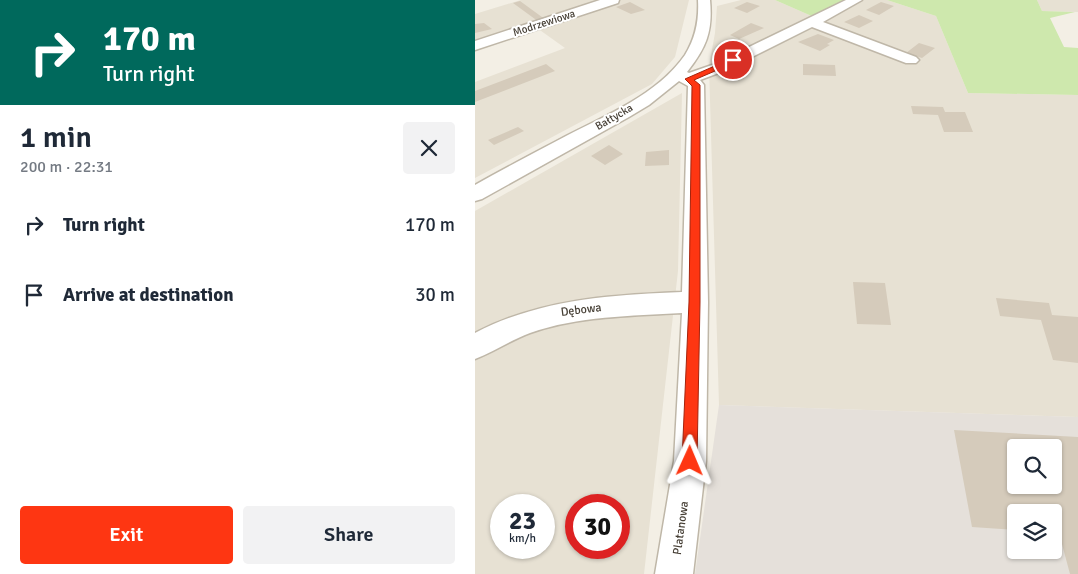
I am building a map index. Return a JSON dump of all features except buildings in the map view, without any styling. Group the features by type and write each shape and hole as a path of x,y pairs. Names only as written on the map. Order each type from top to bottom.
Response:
{"street":[{"name":"Modrzewiowa","path":"475,46 613,0"},
{"name":"Bałtycka","path":"475,194 613,118 663,86 683,77 701,38 704,26 704,0"},
{"path":"683,77 718,68 855,0"},
{"path":"811,22 911,60"},
{"name":"Platanowa","path":"674,574 690,461 695,302 696,85 683,77"},
{"name":"Dębowa","path":"475,347 505,330 556,313 583,309 695,302"}],"shaded area":[{"path":"521,0 689,0 675,57 652,84 475,178 475,82 565,48 537,28 475,48 475,14"},
{"path":"741,0 775,0 823,21 863,0 887,0 936,16 968,93 1078,95 1078,417 719,405 709,66 715,33 717,6"},
{"path":"1037,0 1078,0 1078,12 1042,11"},
{"path":"682,93 678,271 644,574 475,574 475,211"},
{"path":"719,405 1078,417 1078,574 695,574"}],"green space":[{"path":"775,0 863,0 823,21"},
{"path":"887,0 1037,0 1042,11 1075,12 1050,18 1064,47 1078,48 1078,95 968,93 936,16"}],"route":[{"path":"690,461 695,302 696,85 689,79 733,60"}]}
